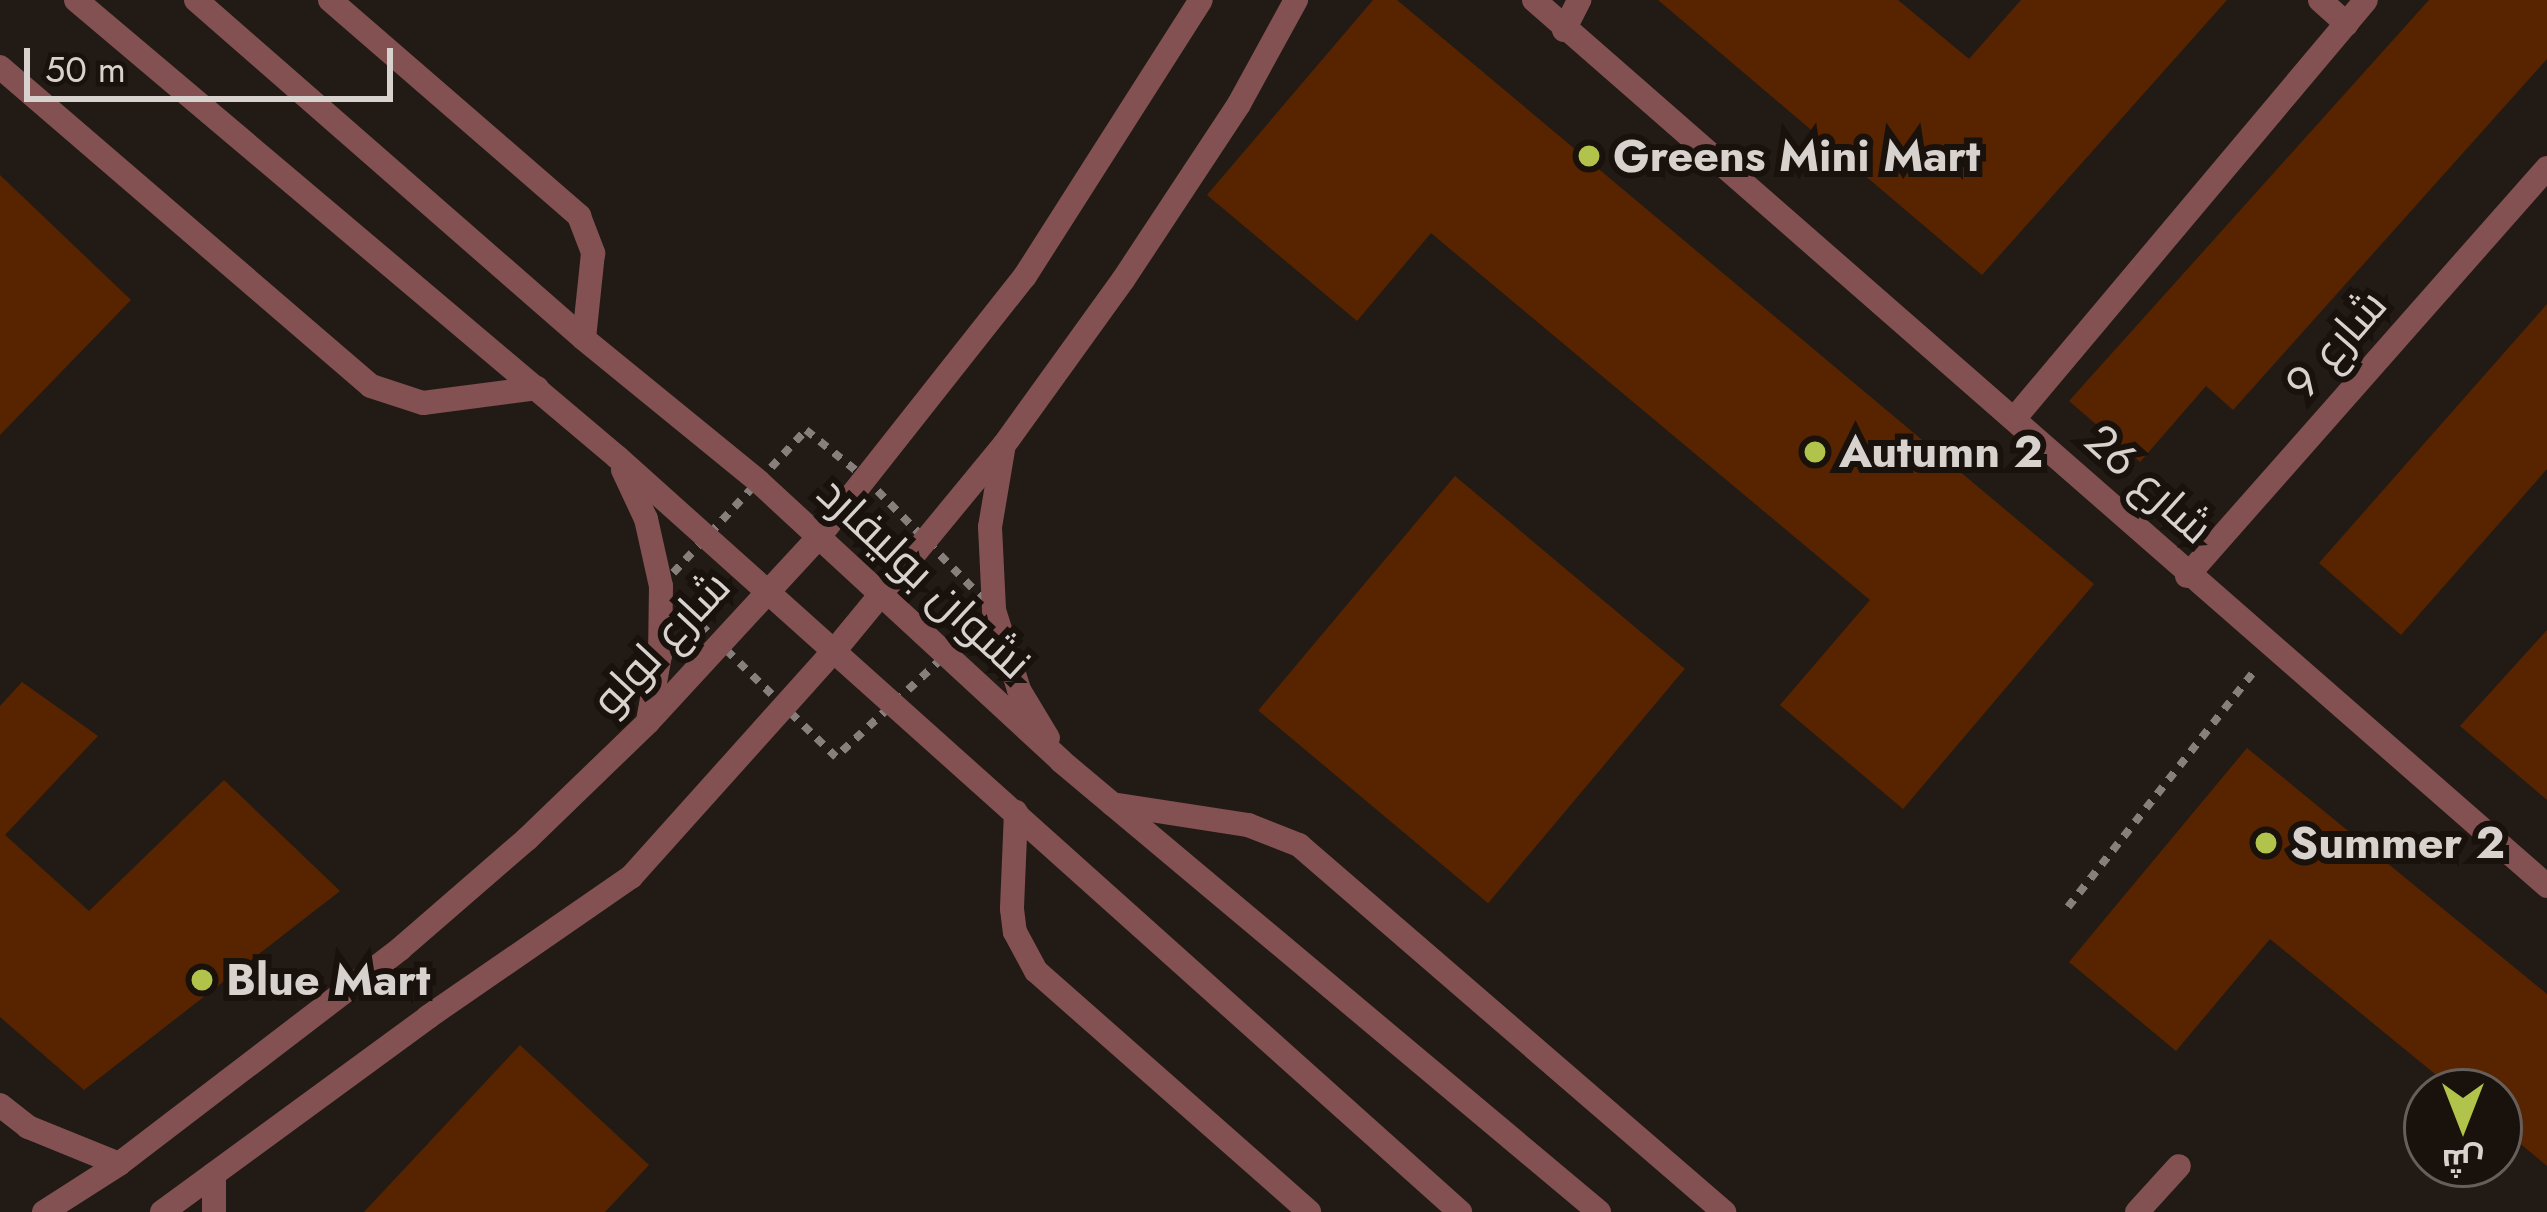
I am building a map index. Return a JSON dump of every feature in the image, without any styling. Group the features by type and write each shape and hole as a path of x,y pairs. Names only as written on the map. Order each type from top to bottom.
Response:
{"street":[{"path":"76,0 769,590 1460,1212"},
{"name":"نشوان بوليفارد","path":"196,0 818,538 1061,761 1599,1212"},
{"path":"330,0 579,216 593,253 584,339"},
{"name":"شارع لولو","path":"44,1212 119,1163 400,949 526,839 647,722 818,538 1025,276 1201,0"},
{"path":"162,1212 631,877 835,650 1004,445 1213,143 1296,0"},
{"name":"شارع 26","path":"1534,0 2187,576 2547,886"},
{"path":"1564,30 1579,0"},
{"path":"2320,0 2347,24"},
{"path":"2014,419 2366,0"},
{"path":"0,67 370,386 423,403 537,388"},
{"name":"شارع 9","path":"2187,576 2547,168"},
{"path":"1004,445 990,527 994,610 1019,690 1061,761"},
{"path":"617,457 646,519 661,586 660,655 647,722"},
{"path":"1112,804 1248,825 1299,845 1724,1212"},
{"path":"1016,812 1015,932 1036,971 1309,1212"},
{"path":"0,1105 28,1127 119,1163"},
{"path":"2138,1212 2179,1166"},
{"path":"214,1174 214,1212"}],"path":[{"path":"2068,907 2273,648"}],"building":[{"name":"Autumn 2","path":"1373,0 1397,0 2094,584 1903,809 1780,705 1870,600 1431,233 1357,321 1207,195"},
{"path":"1658,0 1898,0 1969,59 2021,0 2227,0 1982,275"},
{"path":"2429,0 2547,0 2547,59 2233,410 2206,386 2140,462 2069,401"},
{"path":"0,175 131,300 0,435"},
{"path":"2547,304 2547,469 2401,635 2319,563"},
{"path":"1455,476 1685,669 1488,903 1258,710"},
{"path":"2547,630 2547,800 2460,726"},
{"path":"22,682 98,736 5,835 89,911 224,780 340,891 84,1090 0,1017 0,706"},
{"name":"Summer 2","path":"2247,748 2547,994 2547,1166 2523,1146 2523,1068 2428,1068 2270,939 2176,1051 2069,962"},
{"path":"520,1045 649,1165 605,1212 364,1212"}],"place":[{"name":"Greens Mini Mart","path":"1589,156"},
{"name":"Autumn 2","path":"1815,452"},
{"name":"Summer 2","path":"2266,843"},
{"name":"Blue Mart","path":"202,980"}]}
